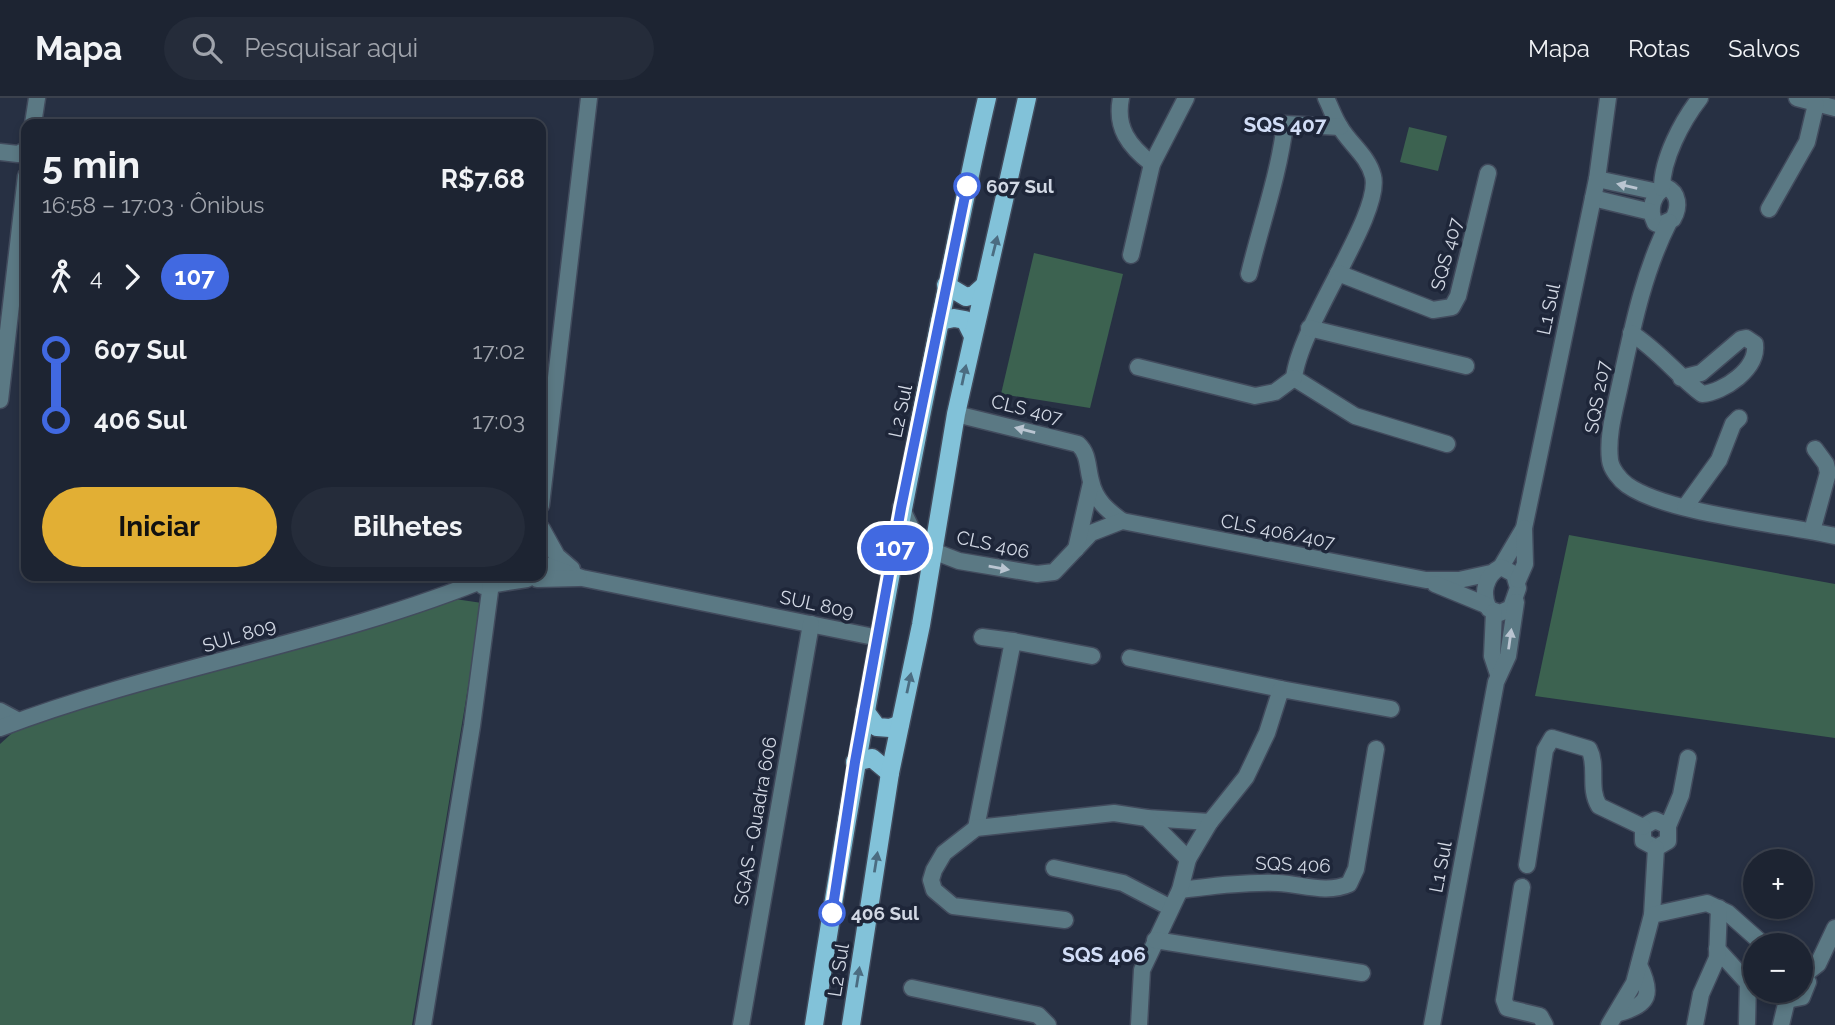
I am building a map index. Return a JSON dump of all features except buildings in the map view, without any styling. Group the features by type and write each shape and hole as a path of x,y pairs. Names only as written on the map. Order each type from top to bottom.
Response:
{"main road":[{"name":"L2 Sul","path":"814,1025 855,762 901,508 987,98"},
{"name":"L2 Sul","path":"851,1025 890,773 933,551 956,414 1027,98"},
{"path":"946,285 966,297 974,295 984,286"},
{"path":"940,321 954,318 965,320 972,336"},
{"path":"865,711 877,727 891,728 900,724"},
{"path":"855,762 872,758 890,773"}],"street":[{"path":"34,119 37,98"},
{"path":"546,463 589,98"},
{"path":"1121,98 1118,116 1123,134 1152,164"},
{"path":"1131,255 1152,164 1186,98"},
{"path":"1138,367 1255,396 1275,392 1294,378 1297,360 1309,327 1371,203 1374,184 1369,164 1339,127 1326,98"},
{"name":"L1 Sul","path":"1518,580 1525,564 1524,528 1597,179 1608,98"},
{"path":"1659,219 1665,192 1663,174 1671,151 1700,98"},
{"path":"1797,98 1835,108"},
{"path":"1769,209 1807,142 1816,104"},
{"path":"1249,274 1264,208 1281,159 1285,124 1339,127"},
{"path":"0,152 21,155"},
{"name":"SQS 407","path":"1338,273 1433,310 1452,307 1458,296 1488,173"},
{"path":"1593,198 1659,219 1678,210 1665,192 1597,179"},
{"path":"0,400 21,219"},
{"name":"SQS 207","path":"1659,219 1653,257 1631,333 1613,419 1610,462 1625,484 1685,507 1835,536"},
{"path":"1309,327 1466,366"},
{"path":"1631,333 1659,354 1681,378 1702,394 1713,393 1737,378 1752,359 1755,344 1746,338 1741,339 1701,373 1681,378"},
{"path":"1701,373 1702,394"},
{"path":"1294,378 1355,416 1447,444"},
{"name":"CLS 407","path":"956,414 1078,444 1086,454 1091,483 1101,504 1122,521"},
{"path":"1685,507 1723,454 1733,424 1739,418"},
{"path":"1812,531 1828,473 1826,464 1815,449"},
{"path":"1076,549 1091,483"},
{"name":"CLS 406","path":"901,508 915,536 933,551 959,561 1046,575 1058,570 1099,528 1122,521"},
{"name":"CLS 406/407","path":"1122,521 1426,580 1459,580 1496,570"},
{"name":"L1 Sul","path":"1496,570 1524,528"},
{"path":"546,532 557,556 582,578"},
{"path":"1496,570 1510,570 1518,580 1516,602 1506,611 1490,609 1486,586 1496,570"},
{"name":"SUL 809","path":"546,572 879,638"},
{"name":"CLS 406/407","path":"1426,580 1490,609"},
{"name":"SUL 809","path":"6,722 487,581"},
{"path":"423,1025 493,581"},
{"name":"L1 Sul","path":"1432,1025 1497,674 1508,656 1516,602"},
{"name":"L1 Sul","path":"1490,609 1492,656 1497,674"},
{"name":"SGAS - Quadra 606","path":"741,1025 811,624"},
{"path":"982,637 1092,656"},
{"path":"976,828 1013,641"},
{"path":"1130,658 1391,709"},
{"path":"1139,1025 1142,970 1180,890 1188,859 1210,822 1246,777 1267,733 1281,689"},
{"path":"1527,865 1547,743 1552,738 1584,746 1591,752 1592,788 1599,806 1643,827"},
{"name":"SQS 406","path":"1180,890 1232,883 1280,883 1326,888 1349,884 1356,869 1376,749"},
{"path":"1656,848 1668,841 1668,826 1681,795 1688,758"},
{"path":"1065,920 953,906 938,895 931,880 934,870 944,853 976,828 1114,813 1210,822"},
{"path":"1147,818 1188,859"},
{"path":"1643,827 1655,820 1668,826"},
{"path":"1175,847 1190,822"},
{"path":"1643,827 1643,841 1656,848"},
{"path":"1614,1019 1639,965 1652,915 1656,848"},
{"path":"1054,869 1123,883 1171,908"},
{"path":"1522,887 1504,1000 1507,1008 1540,1016 1545,1025"},
{"path":"1652,915 1707,902 1719,908 1749,933"},
{"path":"1695,1025 1701,994 1713,969 1719,908"},
{"path":"1813,963 1825,952 1835,928"},
{"path":"1155,940 1362,973"},
{"path":"1717,949 1748,983 1747,1023"},
{"path":"912,988 1038,1015 1048,1025"},
{"path":"1781,1025 1782,1003"}],"green space":[{"path":"1409,127 1447,136 1438,171 1400,162"},
{"path":"1034,253 1123,274 1090,408 1001,394"},
{"path":"1569,535 1835,584 1835,738 1535,696"},
{"path":"455,599 482,603 412,1025 0,1025 0,744 20,726"}],"bus line":[{"name":"107","path":"832,913 855,762 901,508 967,186"}],"place":[{"name":"607 Sul","path":"967,186"},
{"name":"406 Sul","path":"832,913"}],"district":[{"name":"SQS 407","path":"1285,124"},
{"name":"SQS 406","path":"1104,954"}]}
